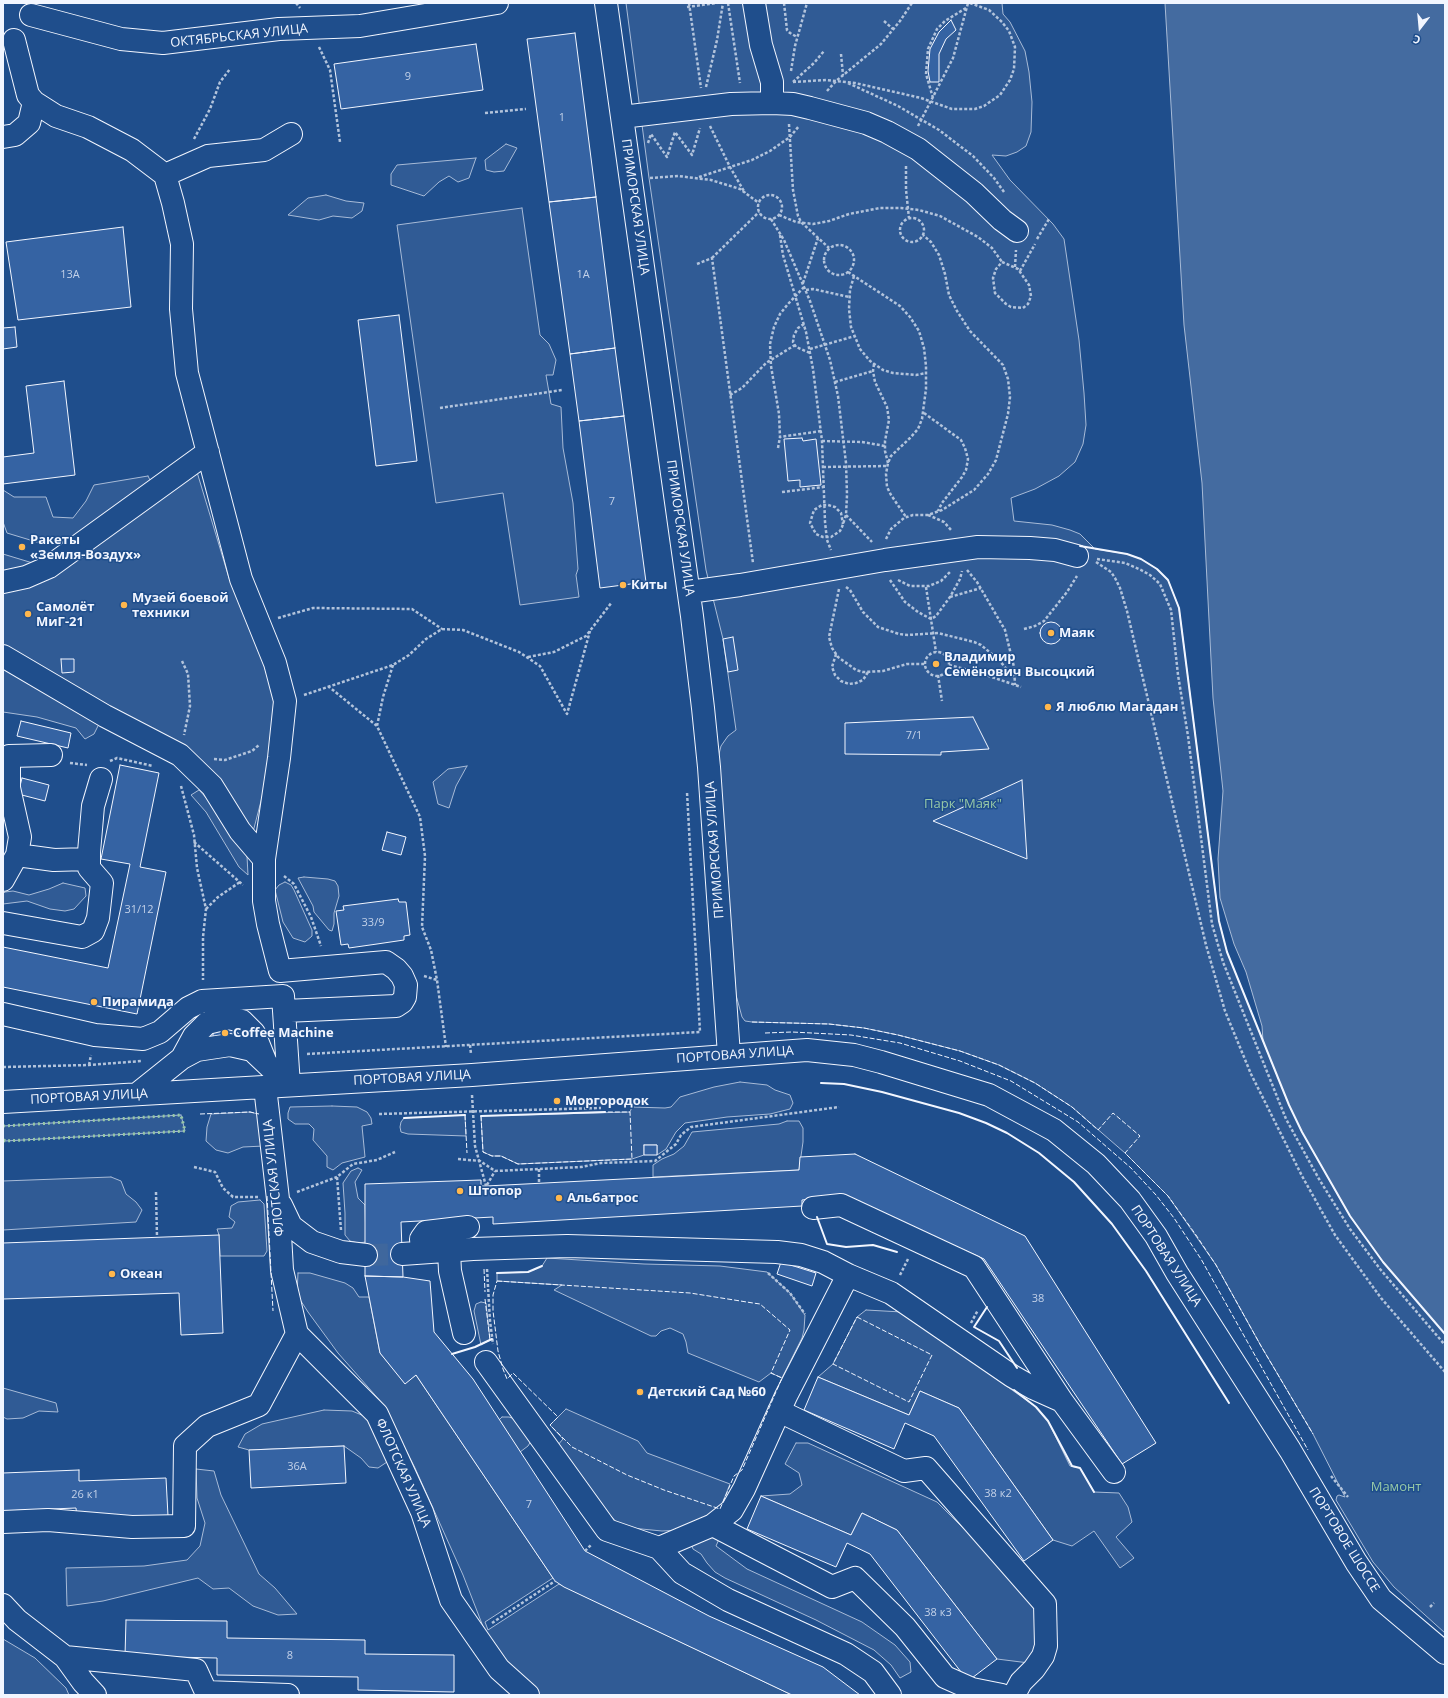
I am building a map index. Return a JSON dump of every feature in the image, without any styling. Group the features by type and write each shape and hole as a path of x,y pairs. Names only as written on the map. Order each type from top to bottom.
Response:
{"street":[{"name":"ОКТЯБРЬСКАЯ УЛИЦА","path":"8,42 36,9 121,39 163,43 279,29 360,26 497,3"},
{"name":"ПРИМОРСКАЯ УЛИЦА","path":"606,3 689,592 709,767 729,1055"},
{"path":"754,3 762,45 772,82 772,103"},
{"path":"8,42 28,95 34,102 56,116 88,127 174,171"},
{"path":"3,137 15,135 29,123 34,102"},
{"path":"622,117 730,104 772,103 810,108 866,123 887,132 918,149 974,193 1002,220 1017,231"},
{"path":"174,171 208,156 264,150 291,134"},
{"path":"174,171 173,203 182,244 181,309 187,374 241,579 275,663 285,701 264,859 264,901 268,924 280,971 284,1003 289,1085"},
{"path":"3,582 26,577 49,567 208,452"},
{"path":"689,592 740,585 885,560 978,547 1055,550 1081,563"},
{"path":"3,656 105,716 180,755 212,786 240,831 264,859"},
{"path":"3,880 17,855 20,837 9,788 10,756 51,755"},
{"path":"3,923 82,937 93,931 98,918 102,883 89,868 89,859 93,806 100,770"},
{"path":"17,855 54,860 89,859"},
{"path":"3,1014 95,1035 143,1038 160,1032 188,1008 202,1001 396,1006 402,1002 405,997 406,985 402,976 396,969 386,962 280,971"},
{"path":"137,1094 182,1058 198,1050 230,1045 252,1050 289,1085"},
{"name":"ПОРТОВАЯ УЛИЦА","path":"3,1102 472,1075 807,1050 854,1055 898,1066 989,1095 1054,1130 1096,1164 1130,1200 1156,1236 1177,1272 1290,1450"},
{"name":"ФЛОТСКАЯ УЛИЦА","path":"265,1087 278,1199 282,1270 297,1334 377,1414 422,1512 452,1600 499,1669 528,1695"},
{"path":"278,1199 287,1221 296,1231 319,1245 341,1252 366,1255"},
{"path":"813,1208 841,1205 974,1267 1062,1401 1114,1472"},
{"path":"468,1227 426,1232 412,1253 449,1250 567,1246 777,1252 801,1255 824,1262 848,1275 891,1293 962,1340 1012,1376 1033,1388 1062,1401"},
{"path":"449,1250 450,1271 464,1333"},
{"path":"659,1548 712,1525 732,1510 744,1489 779,1412 848,1275"},
{"path":"3,1522 48,1520 132,1527 184,1526 185,1446 207,1426 259,1405 297,1334"},
{"path":"489,1354 607,1530 659,1548 682,1573 728,1600 846,1654 873,1672 890,1695"},
{"path":"779,1412 904,1471 926,1468 1045,1604 1046,1646 1043,1656 1034,1669 1021,1682 1014,1695"},
{"name":"ПОРТОВОЕ ШОССЕ","path":"1290,1450 1356,1562 1381,1599 1445,1653"},
{"path":"712,1525 832,1586 855,1578 904,1627 945,1677 972,1689 1002,1695"},
{"path":"3,1606 17,1620 65,1657 83,1682 95,1695"},
{"path":"65,1657 196,1670 206,1692 288,1695"}],"path":[{"path":"717,3 689,6 703,92 717,40 723,3"},
{"path":"728,3 740,89"},
{"path":"784,3 787,30 797,37"},
{"path":"790,88 797,37 807,3"},
{"path":"823,96 836,81 881,44 912,3"},
{"path":"792,82 811,80 836,81 880,88 932,100 952,109 975,109 992,102 1000,95 1010,80 1016,58 1015,47 1009,31 989,10 969,3 953,58 932,100 917,128"},
{"path":"932,100 926,74 928,49 937,29 945,21 967,8"},
{"path":"884,21 893,30"},
{"path":"314,28 318,44 330,70 340,142"},
{"path":"792,82 805,72 824,51"},
{"path":"841,54 843,76"},
{"path":"174,171 194,139 210,109 220,82 230,69"},
{"path":"485,113 526,109"},
{"path":"707,120 730,167 745,193"},
{"path":"645,149 651,134 667,157 675,132 692,155 703,121"},
{"path":"789,121 795,206 801,222 829,248"},
{"path":"699,177 752,160 770,151 790,136 802,121"},
{"path":"906,164 909,218"},
{"path":"646,178 678,176 699,177 729,185 745,193 759,203"},
{"path":"767,195 775,196 781,201 782,208 779,215 771,219 765,218 759,212 759,203 763,197 767,195"},
{"path":"779,215 813,224 829,221 848,214 880,208 908,209 940,216 978,237 992,248 1002,262 1018,269 1029,286 1031,296 1028,304 1023,308 1011,307 1000,301 995,293 993,278 996,269 1002,262"},
{"path":"697,264 712,258 759,212"},
{"path":"909,218 920,221 923,228 923,235 917,241 906,241 900,231 900,227 905,220 909,218"},
{"path":"771,219 804,287 825,344 835,382 844,441 847,495 846,515 843,524 838,533 827,538 816,534 810,522 814,510 818,506 831,505 838,510 842,516 843,524"},
{"path":"779,233 783,255 804,324 811,353 822,441 827,538 832,552"},
{"path":"923,235 939,255 945,274 949,295 957,311 970,331 1003,365 1008,379 1010,397 1003,439 996,460 988,474 974,490 960,500 928,515"},
{"path":"778,448 780,437 779,414 770,344 774,327 780,314 804,287 818,238"},
{"path":"840,244 845,245 852,251 854,262 853,266 848,272 836,275 827,269 824,260 829,248 840,244"},
{"path":"712,258 754,570"},
{"path":"848,272 900,306 910,317 919,331 924,348 926,373 924,413 918,429 906,443 891,456 886,474 888,487 906,517"},
{"path":"854,276 849,297 851,327 860,349 883,370 893,373 916,375 926,373"},
{"path":"804,287 849,297"},
{"path":"804,324 794,335 793,342 802,351 811,353"},
{"path":"810,349 855,336"},
{"path":"730,395 742,388 761,367 795,345"},
{"path":"874,363 873,372 875,382 887,407 889,420 885,446 888,464"},
{"path":"835,382 873,372"},
{"path":"440,408 562,390"},
{"path":"924,413 961,440 966,448 968,459 966,470 962,477 942,503 938,511"},
{"path":"780,437 821,431"},
{"path":"822,441 844,441 885,446"},
{"path":"823,467 888,464"},
{"path":"782,492 824,487"},
{"path":"884,545 891,529 906,517 920,514 928,515 944,522 953,534"},
{"path":"846,515 866,536 878,544"},
{"path":"1024,629 1035,626 1044,621 1068,592 1081,563"},
{"path":"1081,563 1125,564 1141,570 1160,584 1171,610 1178,675 1188,736 1212,924 1223,962 1286,1119 1319,1179 1350,1229 1380,1269 1445,1344"},
{"path":"1081,563 1111,572 1120,588 1127,611 1206,945 1226,1011 1251,1074 1302,1176 1335,1235 1381,1298 1445,1372"},
{"path":"966,568 981,588 1005,630 1014,667 1015,685"},
{"path":"898,579 910,586 926,587 941,581 952,569"},
{"path":"931,619 936,616 950,597 960,579 962,569"},
{"path":"890,576 890,580 905,602 918,612 931,619"},
{"path":"839,583 829,637 832,648 838,658 856,670 868,672 883,671 907,664 925,664"},
{"path":"844,585 850,590 869,619 878,627 899,634 908,635 933,633 958,637 981,645 999,660 1015,679"},
{"path":"926,587 936,652"},
{"path":"950,597 981,588"},
{"path":"528,657 554,652 586,636 612,602"},
{"path":"259,623 313,608 412,609 442,630"},
{"path":"285,701 393,665 409,655 426,639 442,630 463,630 519,652 540,666 567,714 590,631"},
{"path":"936,652 945,655 949,661 949,665 945,672 938,675 931,674 925,664 928,657 936,652"},
{"path":"836,654 832,667 835,676 841,681 849,684 856,683 863,680 868,672"},
{"path":"180,755 190,706 188,674 182,661"},
{"path":"378,726 383,696 393,665"},
{"path":"949,665 980,672 1021,687"},
{"path":"938,675 942,701"},
{"path":"328,686 378,726 420,816 425,856 422,927 431,950 437,980 446,1047"},
{"path":"210,758 225,760 252,751 263,743"},
{"path":"51,755 72,764 100,770 117,758 159,768"},
{"path":"180,783 194,842 197,868 206,909 203,937 204,970 202,1001"},
{"path":"287,1055 700,1032 686,792"},
{"path":"194,842 264,901"},
{"path":"264,859 294,884 311,917 328,966"},
{"path":"206,909 218,897 240,882"},
{"path":"3,1067 89,1065 143,1061"},
{"path":"458,1159 480,1161 495,1171 580,1167 601,1163 655,1161 676,1144 681,1135 691,1127 839,1107"},
{"path":"379,1114 601,1108"},
{"path":"473,1112 474,1146 480,1161 486,1186 495,1171"},
{"path":"194,1167 215,1172 223,1188 233,1197 262,1197 278,1199 338,1177 353,1164 377,1160 395,1152"},
{"path":"539,1169 539,1183"},
{"path":"338,1177 341,1252"},
{"path":"156,1192 157,1237"},
{"path":"891,1293 918,1240"},
{"path":"487,1268 490,1321 489,1354"},
{"path":"767,1272 790,1293 805,1315"},
{"path":"962,1340 990,1291"},
{"path":"493,1622 555,1581"},
{"path":"1430,1608 1434,1603"}],"green space":[{"name":"Парк \"Маяк\"","path":"626,3 1002,3 1003,14 1010,22 1025,51 1032,102 1031,132 1026,146 1017,152 1006,156 992,155 1010,180 1053,224 1064,239 1079,340 1086,425 1083,444 1075,462 1059,476 1035,489 1011,498 1014,521 1052,525 1070,530 1080,534 1095,549 1127,554 1141,559 1157,569 1168,580 1179,608 1219,921 1227,952 1289,1105 1302,1132 1350,1216 1383,1262 1445,1334 1445,1633 1394,1587 1373,1562 1336,1500 1337,1496 1339,1495 1345,1497 1313,1434 1261,1346 1216,1265 1168,1196 1125,1153 1072,1107 1035,1083 999,1065 960,1051 864,1028 829,1024 752,1022 745,1021 742,1017 736,995 718,758 721,746 728,736 736,730 723,639 706,570 649,178"},
{"path":"506,144 517,148 504,171 494,172 486,170 485,160"},
{"path":"476,158 469,178 458,182 449,176 439,182 424,196 391,185 391,174 397,165"},
{"path":"326,195 346,201 364,203 362,211 352,218 333,216 319,220 288,215 308,198"},
{"path":"522,208 540,335 549,344 556,360 553,375 546,375 551,404 561,407 563,448 573,503 578,569 576,575 579,597 520,605 503,493 436,503 397,225"},
{"path":"197,472 229,578 258,645 276,706 267,778 253,832 227,797 3,646 3,587"},
{"path":"148,476 153,486 71,541 40,543 7,533 3,522 3,490 14,497 46,497 53,517 73,518 86,501 94,485"},
{"path":"3,554 36,564 3,576"},
{"path":"3,663 101,720 94,734 85,739 76,728 37,717 3,712"},
{"path":"467,766 456,786 449,808 438,804 433,782 448,769"},
{"path":"199,790 213,805 247,856 248,875 239,867 206,812 191,795"},
{"path":"298,878 328,879 335,881 338,886 339,896 334,913 334,924 332,931 329,930 314,912 313,906"},
{"path":"285,882 291,885 294,890 312,930 312,936 305,942 293,938 283,922 275,890 279,885"},
{"path":"63,883 85,888 86,896 74,909 65,911 50,909 27,901 3,904 3,894 5,892 13,891 29,895"},
{"path":"740,1082 767,1085 775,1090 790,1095 793,1103 790,1109 770,1114 727,1117 685,1123 676,1132 666,1149 657,1155 657,1145 644,1145 644,1155 632,1159 518,1164 501,1156 492,1156 483,1152 481,1116 630,1112 632,1107 665,1108 671,1107 680,1097 714,1087"},
{"path":"290,1107 357,1107 367,1112 371,1118 372,1124 362,1126 365,1157 342,1163 333,1170 327,1167 327,1156 313,1140 314,1129 309,1124 295,1124 288,1119"},
{"path":"250,1112 262,1115 264,1146 243,1147 228,1153 216,1150 206,1141 207,1127 211,1114"},
{"path":"181,1115 185,1131 5,1141 3,1139 3,1126"},
{"path":"465,1115 466,1136 408,1134 401,1132 401,1122 404,1118"},
{"path":"787,1121 799,1121 803,1128 803,1142 799,1170 653,1177 653,1165 674,1154 684,1146 692,1132 779,1124"},
{"path":"358,1168 362,1170 355,1182 358,1198 365,1205 366,1242 358,1243 350,1241 345,1235 343,1183 351,1171"},
{"path":"111,1177 121,1181 126,1194 136,1202 142,1210 136,1222 3,1230 3,1181"},
{"path":"260,1200 264,1204 267,1251 264,1256 220,1256 219,1235 217,1229 232,1228 235,1222 229,1217 231,1206 238,1202"},
{"path":"547,1258 644,1264 720,1266 767,1272 790,1293 805,1315 802,1338 782,1378 771,1373 759,1382 688,1353 683,1334 670,1328 661,1331 656,1336 651,1336 554,1290 562,1285 497,1281 497,1273 528,1272 542,1266"},
{"path":"298,1273 310,1273 345,1283 353,1288 359,1297 369,1297 380,1353 405,1383 416,1375 553,1578 485,1622 488,1630 559,1584 792,1695 535,1695 491,1647 463,1575 415,1468 382,1403 338,1353 297,1295"},
{"path":"481,1302 486,1303 490,1340 481,1345 474,1311 476,1304"},
{"path":"866,1310 902,1312 1036,1407 1048,1421 1070,1466 1080,1468 1094,1492 1119,1493 1128,1507 1132,1522 1116,1537 1134,1558 1120,1568 1094,1531 1072,1546 1053,1540 959,1408 920,1391 909,1415 818,1377 833,1364 857,1317"},
{"path":"3,1388 56,1403 58,1412 39,1411 23,1418 7,1419 3,1417"},
{"path":"566,1409 638,1441 647,1453 730,1484 720,1509 683,1530 662,1531 621,1527 573,1475 557,1446 563,1439 550,1425"},
{"path":"324,1410 352,1411 369,1418 390,1460 378,1468 369,1467 361,1458 344,1446 249,1450 238,1447 245,1434 262,1424"},
{"path":"502,1417 509,1417 518,1420 531,1441 528,1446 520,1452 499,1420"},
{"path":"796,1443 808,1443 937,1502 1037,1607 1039,1642 1029,1663 997,1659 897,1530 862,1513 851,1535 761,1496 790,1494 802,1485 799,1473 785,1464"},
{"path":"196,1469 214,1471 221,1495 259,1574 275,1588 297,1614 278,1615 253,1606 229,1588 213,1589 198,1578 103,1601 67,1606 66,1568 144,1566 187,1560 200,1546 205,1523 197,1498"},
{"path":"712,1535 720,1537 716,1546 747,1569 862,1622 895,1645 910,1662 911,1672 900,1678 891,1665 874,1650 816,1620 715,1572 701,1554 693,1549 691,1544"},
{"path":"3,1639 35,1658 66,1688 69,1695 3,1695"}],"shaded area":[{"path":"1165,3 1445,3 1445,1334 1383,1262 1350,1216 1302,1132 1289,1105 1263,1041 1262,1026 1246,972 1234,944 1220,898 1218,859 1223,791 1213,698 1202,483 1184,325"}],"building":[{"path":"951,20 956,30 946,39 939,54 939,82 930,82 928,71 930,49 939,32"},
{"path":"575,33 596,197 549,202 527,39"},
{"path":"476,44 483,90 341,109 334,64"},
{"path":"596,197 615,348 570,354 549,202"},
{"path":"123,227 131,307 18,320 6,242"},
{"path":"399,315 417,461 376,466 358,320"},
{"path":"15,327 17,347 3,349 3,328"},
{"path":"615,348 624,416 579,421 570,354"},
{"path":"64,381 75,475 3,484 3,457 34,453 26,386"},
{"path":"624,416 646,582 600,588 579,421"},
{"path":"802,438 803,441 816,439 821,485 800,487 800,480 788,481 784,439"},
{"name":"Маяк","path":"1051,622 1059,625 1062,633 1059,641 1051,644 1043,641 1040,633 1043,625"},
{"path":"733,637 738,670 728,672 723,639"},
{"path":"61,659 74,659 74,672 62,673"},
{"path":"973,717 989,749 941,752 941,755 845,754 845,723"},
{"path":"21,721 71,733 68,748 17,736"},
{"path":"120,765 159,773 140,867 166,872 137,1014 3,987 3,947 108,968 130,864 101,859"},
{"path":"22,778 49,785 45,801 18,794"},
{"path":"1022,780 1027,859 933,821"},
{"path":"387,832 406,837 401,855 382,850"},
{"path":"398,899 399,902 406,902 410,935 404,936 404,940 349,948 348,944 341,945 336,911 344,910 343,906"},
{"name":"Coffee Machine","path":"213,1027 237,1027 237,1038 213,1039"},
{"path":"644,1145 657,1145 657,1155 644,1155"},
{"path":"855,1154 1025,1236 1156,1443 1122,1464 984,1259 862,1204 811,1199 802,1200 802,1206 493,1224 493,1217 401,1222 403,1277 365,1276 365,1184 481,1180 481,1186 486,1186 799,1170 800,1157"},
{"name":"Океан","path":"219,1235 223,1333 181,1335 179,1293 3,1299 3,1243"},
{"path":"781,1262 816,1273 812,1286 777,1274"},
{"path":"365,1276 403,1277 430,1281 434,1332 473,1379 585,1551 709,1616 823,1667 860,1695 792,1695 564,1587 555,1581 416,1375 405,1384 380,1353"},
{"path":"818,1377 909,1415 920,1391 959,1408 1053,1540 1024,1561 934,1436 905,1423 894,1449 804,1410"},
{"path":"344,1446 346,1483 251,1488 249,1450"},
{"path":"79,1470 79,1481 166,1478 168,1516 77,1519 76,1508 3,1511 3,1473"},
{"path":"761,1496 851,1535 862,1513 897,1530 997,1659 968,1681 870,1554 847,1543 836,1567 747,1529"},
{"path":"126,1620 227,1621 227,1638 365,1640 365,1654 454,1655 454,1692 358,1690 358,1677 217,1675 217,1658 125,1656"}],"tunnel":[{"path":"366,1255 402,1254"}],"hedge":[{"path":"3,1126 181,1115 185,1131 5,1141 3,1139"}],"fence":[{"path":"752,1022 829,1024 864,1028 898,1035 960,1051 999,1065 1035,1083 1072,1107 1098,1130 1113,1113 1140,1136 1125,1153 1168,1196 1196,1235 1216,1265 1261,1346 1313,1434"},
{"path":"765,1033 792,1032 851,1035 900,1043 960,1061 1011,1081 1078,1122 1131,1168 1156,1195 1174,1218 1201,1259 1308,1450"},
{"path":"200,1114 250,1112 259,1114"},
{"path":"481,1116 483,1152 492,1156 501,1156 518,1164 632,1159 630,1112 605,1112"},
{"path":"465,1115 467,1153"},
{"path":"267,1196 273,1311"},
{"path":"484,1269 485,1292"},
{"path":"497,1281 690,1293 760,1304 790,1330 771,1373 782,1378 742,1470 734,1476 720,1509 664,1490 627,1475 572,1447 550,1425 558,1417 513,1373 507,1379 503,1369 498,1351 493,1311 493,1295 497,1281"},
{"path":"485,1299 490,1340"},
{"path":"857,1317 932,1355 909,1402 833,1364 857,1317"}],"wall":[{"path":"1080,546 1127,554 1141,559 1157,569 1168,580 1179,608 1219,921 1227,952 1289,1105 1302,1132 1350,1216 1383,1262 1445,1334"},
{"path":"821,1083 844,1084 882,1092 959,1113 1007,1133 1039,1153 1074,1182 1112,1224 1146,1271 1229,1403"},
{"path":"481,1116 605,1112"},
{"path":"404,1118 465,1115"},
{"path":"817,1217 827,1244 846,1247 873,1245 897,1252"},
{"path":"497,1273 528,1272 542,1266"},
{"path":"987,1307 974,1327 999,1341 1017,1368"},
{"path":"452,1354 475,1347 492,1339"},
{"path":"1014,1390 1036,1407 1048,1421 1072,1466 1080,1468 1094,1492"}],"place":[{"name":"Ракеты «Земля-Воздух»","path":"22,547"},
{"name":"Киты","path":"623,585"},
{"name":"Музей боевой техники","path":"124,605"},
{"name":"Самолёт МиГ-21","path":"28,614"},
{"name":"Маяк","path":"1051,633"},
{"name":"Владимир Семёнович Высоцкий","path":"936,664"},
{"name":"Я люблю Магадан","path":"1048,707"},
{"name":"Пирамида","path":"94,1002"},
{"name":"Coffee Machine","path":"225,1033"},
{"name":"Моргородок","path":"557,1101"},
{"name":"Штопор","path":"460,1191"},
{"name":"Альбатрос","path":"559,1198"},
{"name":"Океан","path":"112,1274"},
{"name":"Детский Сад №60","path":"640,1392"}],"park label":[{"name":"Мамонт","path":"1396,1487"}]}
